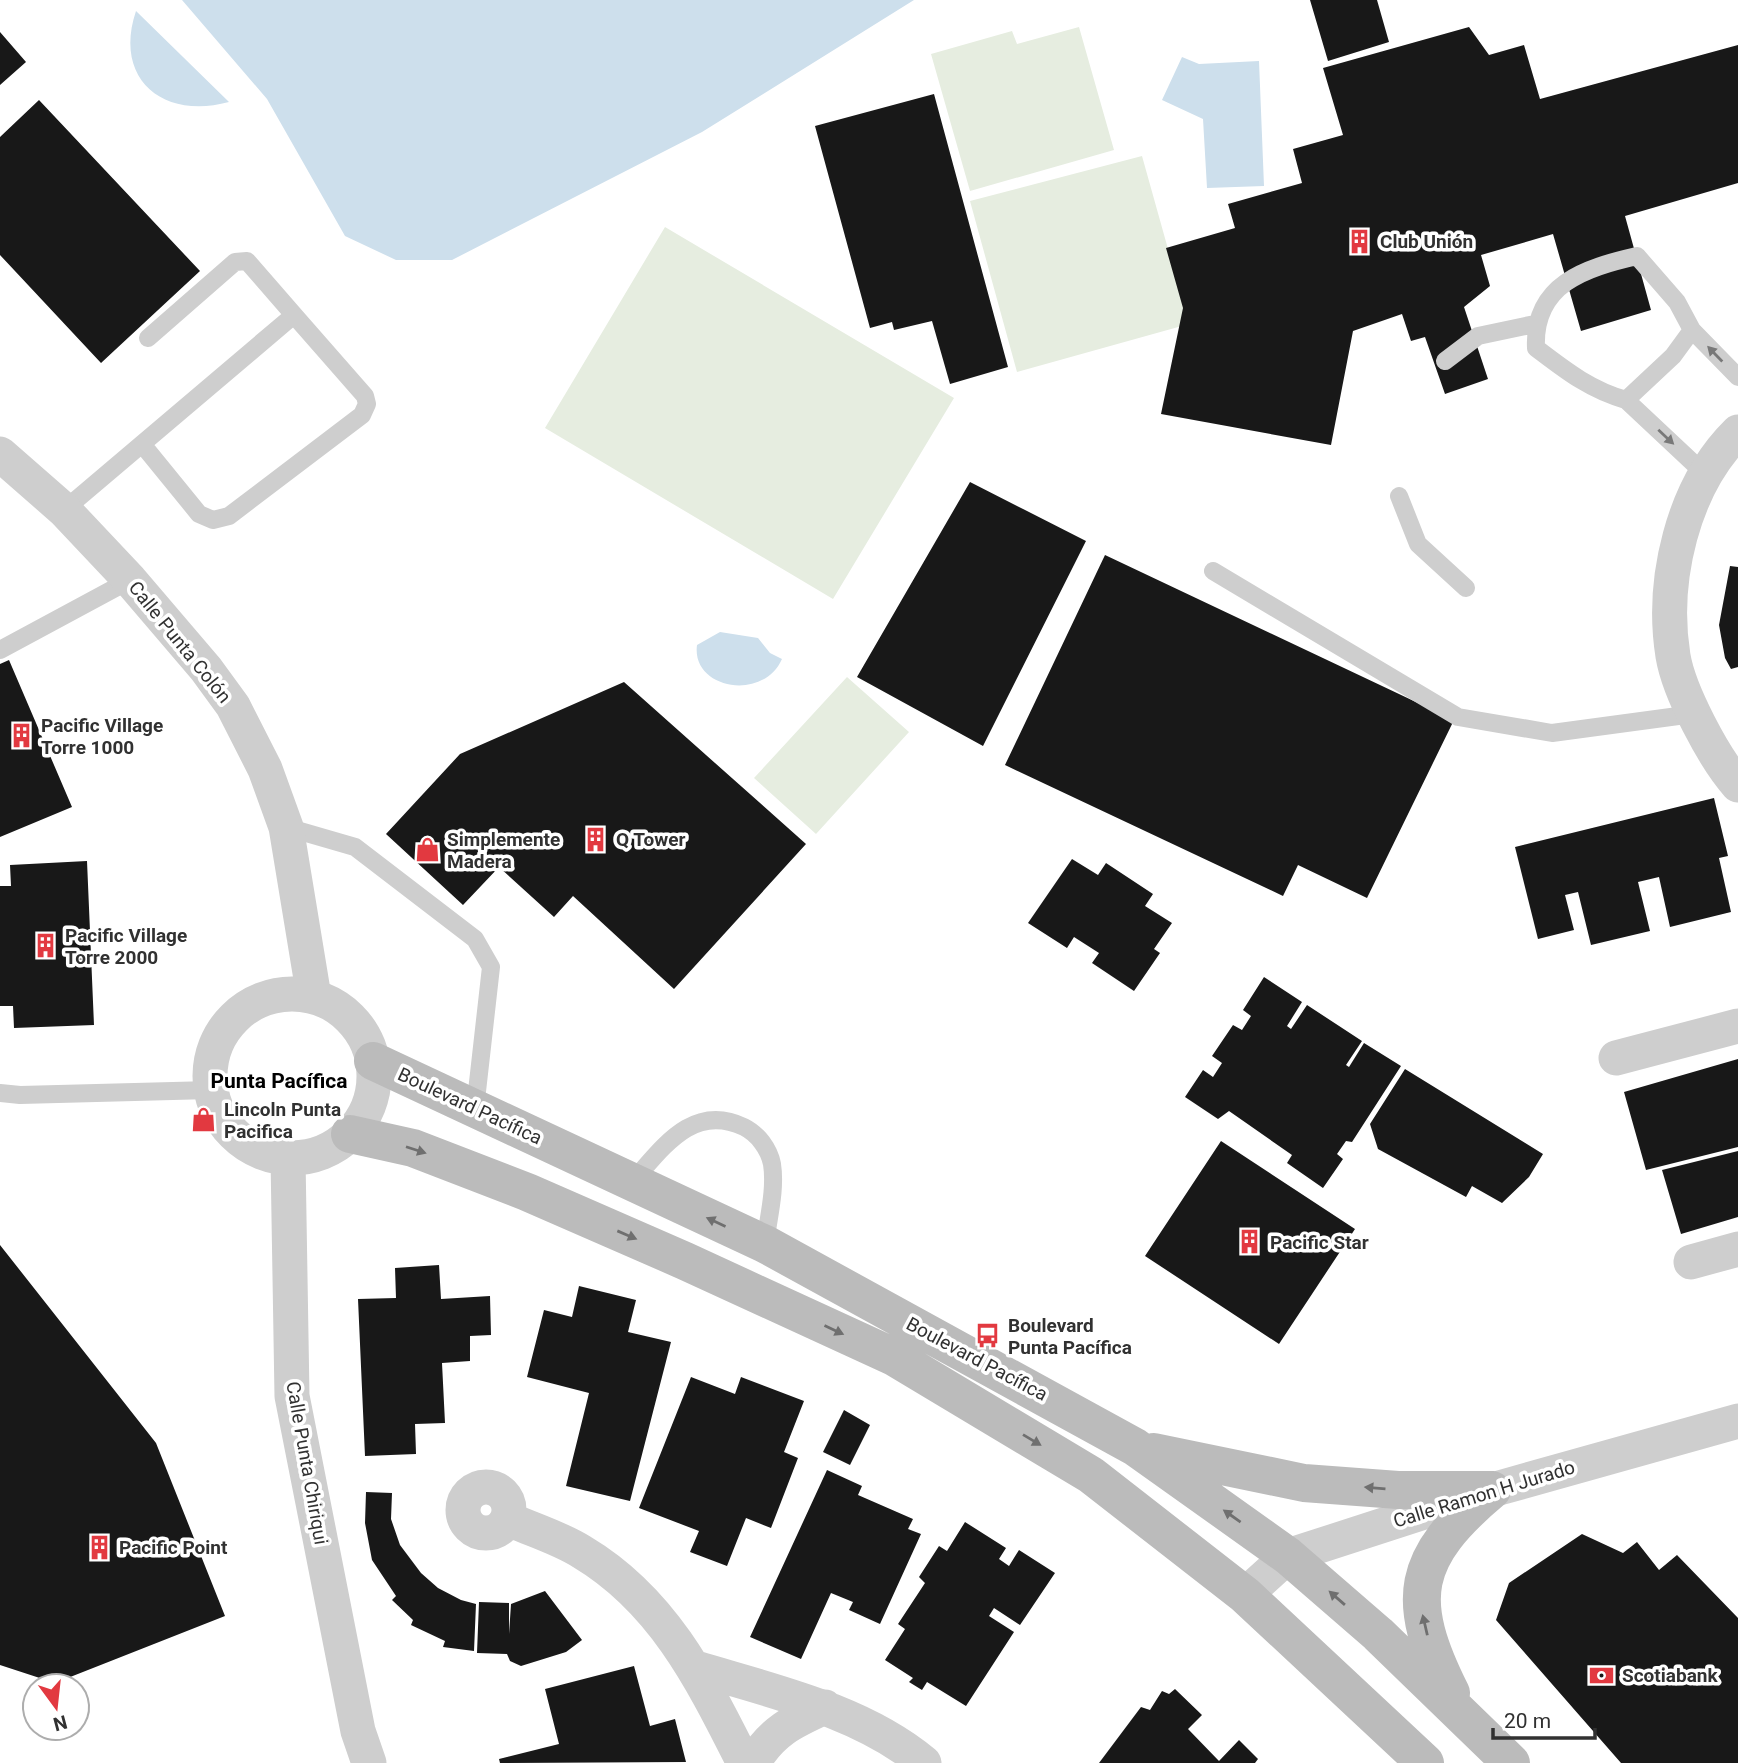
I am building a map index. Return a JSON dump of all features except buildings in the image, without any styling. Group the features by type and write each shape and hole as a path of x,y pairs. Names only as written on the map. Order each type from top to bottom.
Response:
{"street":[{"path":"1738,432 1706,475 1689,509 1669,592 1673,658 1693,715 1738,785"},
{"name":"Calle Punta Colón","path":"0,454 64,510 131,580 233,706 265,769 286,827 314,997"},
{"path":"287,993 314,997 335,1006 353,1020 366,1039 373,1060 371,1101 349,1134 321,1151 288,1158 261,1152 238,1137 220,1116 211,1090 210,1063 220,1037 237,1015 260,1000 287,993"},
{"path":"1616,1058 1738,1026"},
{"name":"Boulevard Pacífica","path":"373,1060 765,1244 1135,1447 1288,1556 1378,1634 1511,1763"},
{"name":"Boulevard Pacífica","path":"349,1134 413,1148 527,1192 894,1357 1091,1475 1245,1595 1425,1763"},
{"name":"Calle Punta Chiriqui","path":"288,1158 292,1396 358,1731 369,1763"},
{"path":"1691,1262 1738,1249"},
{"name":"Calle Ramon H Jurado","path":"1245,1595 1288,1556 1492,1490 1738,1421"},
{"path":"1135,1447 1222,1468 1304,1483 1398,1490 1492,1490"},
{"path":"1460,1711 1430,1652 1421,1610 1425,1568 1451,1529 1492,1490"},
{"path":"508,1519 583,1552 647,1603 696,1668 744,1763"},
{"path":"696,1668 825,1707 910,1752 923,1763"},
{"path":"753,1763 762,1748 783,1727 825,1707"}],"lane":[{"path":"1706,475 1626,400 1603,394 1576,379 1536,348 1535,324 1560,283 1593,267 1637,256 1677,302 1692,330 1738,377"},
{"path":"142,444 199,514 213,520 229,516 362,415 367,404 365,396 247,261 235,262 148,338"},
{"path":"64,510 293,315"},
{"path":"1445,361 1478,336 1535,324"},
{"path":"1626,400 1673,356 1692,330"},
{"path":"1399,496 1418,544 1466,588"},
{"path":"1213,571 1458,717 1552,733 1693,715"},
{"path":"0,650 131,580"},
{"path":"286,827 355,848 475,939 491,967 475,1110"},
{"path":"0,1093 20,1096 211,1090"},
{"path":"631,1183 673,1137 685,1129 697,1122 729,1119 752,1131 764,1144 772,1162 773,1181 765,1244"}],"shaded area":[{"path":"1079,27 1114,150 970,191 931,54 1012,31 1017,44"},
{"path":"1142,156 1189,324 1017,372 970,201"},
{"path":"665,227 954,398 833,599 545,428"},
{"path":"847,677 909,732 816,834 754,778"}],"water":[{"path":"182,0 914,0 702,132 452,260 396,260 345,236 267,99"},
{"path":"136,11 229,102 205,106 183,105 165,99 149,89 138,74 132,56 131,35"},
{"path":"1182,57 1199,64 1259,61 1264,186 1207,188 1203,119 1162,100"},
{"path":"720,632 758,638 770,653 782,659 773,673 760,681 730,685 716,680 705,672 698,660 697,645"}],"place":[{"name":"Club Unión","path":"1360,241"},
{"name":"Pacific Village Torre 1000","path":"21,736"},
{"name":"Q Tower","path":"596,839"},
{"name":"Simplemente Madera","path":"427,850"},
{"name":"Pacific Village Torre 2000","path":"45,946"},
{"name":"Lincoln Punta Pacifica","path":"204,1120"},
{"name":"Pacific Star","path":"1250,1242"},
{"name":"Boulevard Punta Pacífica","path":"988,1336"},
{"name":"Pacific Point","path":"99,1547"},
{"name":"Scotiabank","path":"1602,1675"}],"district":[{"name":"Punta Pacífica","path":"279,1081"}]}
